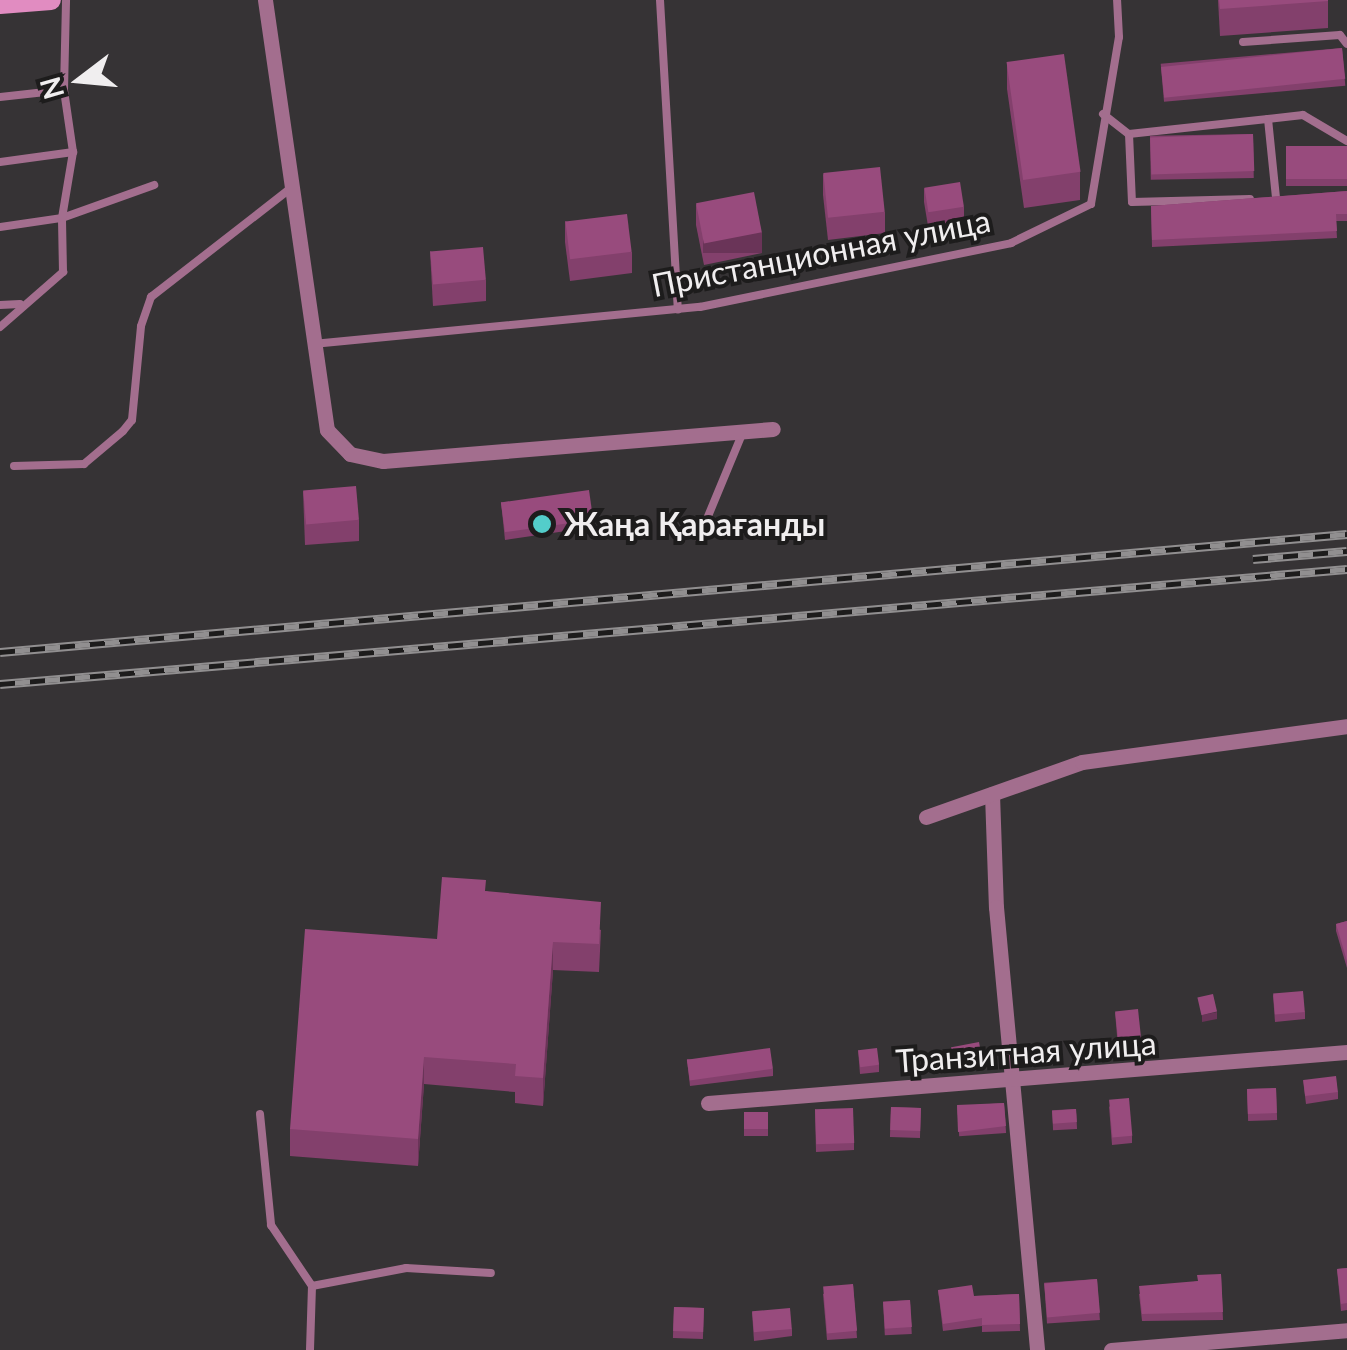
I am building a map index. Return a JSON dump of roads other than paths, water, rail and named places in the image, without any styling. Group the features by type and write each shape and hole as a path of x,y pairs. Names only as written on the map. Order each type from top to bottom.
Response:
{"main road":[{"path":"0,4 51,0"}],"street":[{"path":"265,0 327,430 350,454 383,461 773,429"},
{"path":"926,818 1082,762 1347,726"},
{"path":"992,794 996,907 1016,1082 1037,1350"},
{"name":"Транзитная улица","path":"708,1103 1016,1082 1347,1052"},
{"path":"1111,1350 1347,1330"}],"lane":[{"path":"0,327 20,304 63,272 62,218 73,152 64,90 66,0"},
{"path":"660,0 678,309"},
{"path":"1117,0 1119,37 1103,114 1129,134 1303,115 1347,141"},
{"path":"1243,42 1340,35 1347,44"},
{"path":"0,98 64,90"},
{"name":"Пристанционная улица","path":"313,344 678,309 1011,242 1091,204 1103,114"},
{"path":"1268,119 1276,198"},
{"path":"1129,134 1132,202 1294,197"},
{"path":"0,162 73,152"},
{"path":"0,226 62,218 154,186"},
{"path":"14,466 84,464 123,431 132,420 141,326 151,297 291,188"},
{"path":"0,306 20,304"},
{"path":"699,538 742,432"},
{"path":"260,1114 271,1226 312,1286 310,1350"},
{"path":"312,1286 406,1268 491,1273"}],"railway":[{"path":"0,652 1347,534"},
{"path":"1253,559 1347,551"},
{"path":"0,684 1347,569"}],"place":[{"name":"Жаңа Қарағанды","path":"542,524"}]}
